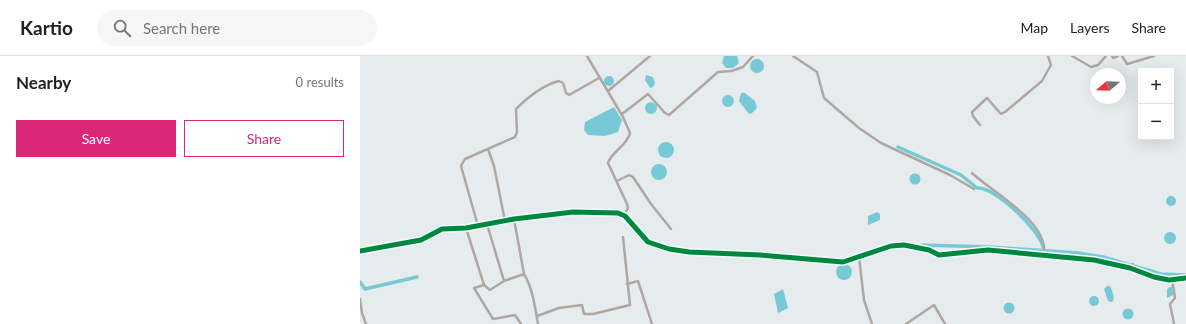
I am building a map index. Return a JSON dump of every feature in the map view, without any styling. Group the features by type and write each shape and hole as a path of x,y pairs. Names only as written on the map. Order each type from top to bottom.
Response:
{"street":[{"path":"587,56 622,114 630,135 608,161 610,169 617,181 628,208 625,214"},
{"path":"608,91 650,56"},
{"path":"622,114 648,94 665,113 670,114 718,72 731,71 743,67 753,56"},
{"path":"793,56 817,72 824,98 859,128 880,143 950,175 974,189"},
{"path":"980,125 973,116 972,112 987,98 1001,114 1005,112 1042,81 1051,65 1048,56"},
{"path":"1072,56 1091,67 1098,65 1106,56"},
{"path":"1112,56 1113,58 1118,56"},
{"path":"1122,56 1126,64 1154,56"},
{"path":"478,226 461,166 465,159 515,137 516,109 525,100 542,89 559,81 563,83 566,93 569,95 599,78"},
{"path":"488,150 494,166 505,221"},
{"path":"972,173 1030,221 1038,232 1045,246 1044,254"},
{"path":"617,181 629,175 633,177 650,204 671,229"},
{"path":"360,250 421,240 442,229 466,228 514,219 573,212 618,213 625,214 644,240 669,249 689,252 760,255 842,262 891,246 904,246 929,250 939,255 988,250 1044,254 1094,260 1130,268 1154,278 1172,280 1186,278"},
{"path":"514,219 524,274 528,280 538,324"},
{"path":"487,224 504,281"},
{"path":"466,228 484,285 490,290 504,281 524,274"},
{"path":"537,316 559,308 582,305 584,314 593,314 630,305 623,237"},
{"path":"859,257 864,300 872,324"},
{"path":"1130,268 1133,264"},
{"path":"1172,280 1176,298 1170,304 1174,324"},
{"path":"627,284 638,281 644,306 652,324"},
{"path":"484,285 474,288 493,319 515,315 521,324"},
{"path":"360,300 362,313 366,324"},
{"path":"906,324 934,305 945,324"}],"water":[{"path":"724,56 737,56 739,63 733,68 726,68 722,63"},
{"path":"754,59 760,59 764,63 764,69 760,73 754,73 750,69 750,63"},
{"path":"646,75 653,77 655,83 653,87 650,88 645,80"},
{"path":"609,76 614,81 609,86 604,81"},
{"path":"741,93 745,93 755,101 757,108 751,114 748,113 739,101"},
{"path":"726,95 730,95 734,101 730,107 726,107 722,103 722,99"},
{"path":"651,102 655,104 657,108 655,112 651,114 647,112 645,108 647,104"},
{"path":"614,107 622,120 618,132 605,136 588,135 584,130 585,122"},
{"path":"666,142 672,144 674,150 672,156 666,158 660,156 658,150 660,144"},
{"path":"659,164 665,166 667,172 665,178 659,180 653,178 651,172 653,166"},
{"path":"915,173 919,175 921,179 919,183 915,185 911,183 909,179 911,175"},
{"path":"1169,196 1173,196 1175,197 1175,205 1169,206 1166,203 1166,199"},
{"path":"877,212 880,214 880,220 868,225 868,216"},
{"path":"1168,232 1172,232 1176,238 1172,244 1168,244 1164,240 1164,236"},
{"path":"844,264 851,269 852,272 847,279 844,280 837,275 836,272 841,265"},
{"path":"1107,286 1110,286 1113,294 1114,299 1112,302 1108,301 1104,289"},
{"path":"1172,286 1173,295 1167,298 1167,289"},
{"path":"783,289 788,308 778,313 774,294"},
{"path":"1092,296 1096,296 1099,301 1096,306 1092,306 1089,303 1089,299"},
{"path":"1007,303 1011,303 1013,304 1013,312 1007,313 1004,310 1004,306"},
{"path":"1126,309 1130,309 1132,310 1132,318 1126,319 1123,316 1123,312"}],"waterway":[{"path":"898,147 961,175 977,188 985,189 1005,201 1034,230 1043,247"},
{"path":"922,245 990,247 1078,253 1103,257 1161,274 1186,275"},
{"path":"360,282 365,289 417,277"}],"cycle path":[{"path":"360,251 421,240 442,229 466,228 514,219 573,212 618,213 625,216 648,242 669,249 689,252 760,255 843,262 891,246 904,245 929,250 939,255 988,250 1094,260 1130,268 1154,277 1169,280 1186,278"}]}
